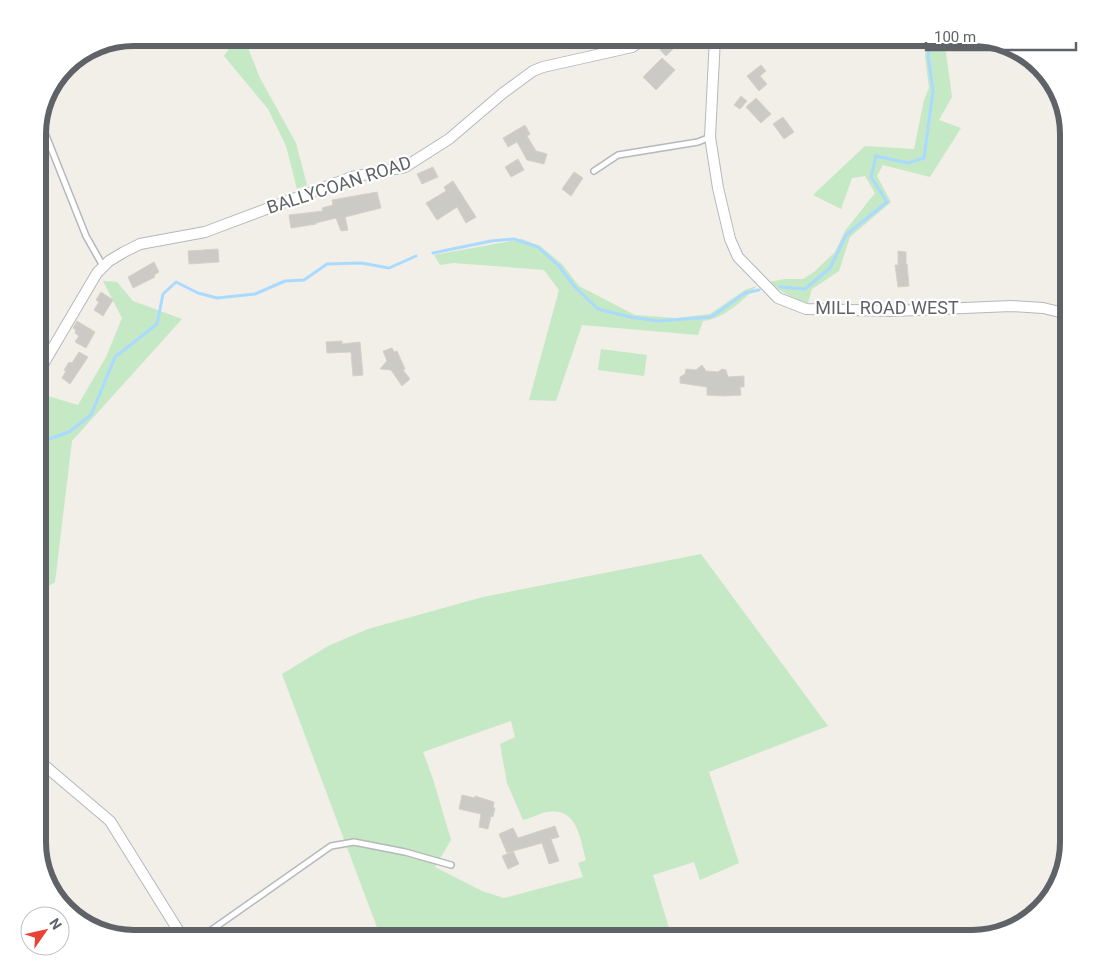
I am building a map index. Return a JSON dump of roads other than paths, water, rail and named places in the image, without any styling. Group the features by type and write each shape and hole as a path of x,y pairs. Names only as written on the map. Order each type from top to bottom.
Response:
{"street":[{"name":"BALLYCOAN ROAD","path":"46,359 97,273 124,252 140,244 205,232 352,177 405,167 449,139 532,71 543,66 632,46"},
{"name":"MILL ROAD WEST","path":"715,46 710,137 718,188 730,239 738,257 778,298 806,308 894,311 1011,306 1043,308 1060,312"},
{"path":"46,767 110,821 178,930"}],"lane":[{"path":"46,136 86,236 104,266"},
{"path":"594,170 618,155 698,142 710,137"},
{"path":"211,930 332,846 354,842 405,852 451,865"}],"waterway":[{"path":"780,287 805,289 830,268 846,235 887,202 871,177 876,156 908,163 924,158 933,91 928,55 931,46"},
{"path":"433,253 491,241 514,239 538,247 559,266 574,286 598,309 630,317 658,321 711,317 745,293 759,290"},
{"path":"46,440 69,432 91,415 115,357 157,324 163,294 176,282 198,293 217,298 255,294 285,281 304,280 327,264 361,263 389,268 416,256"}]}
